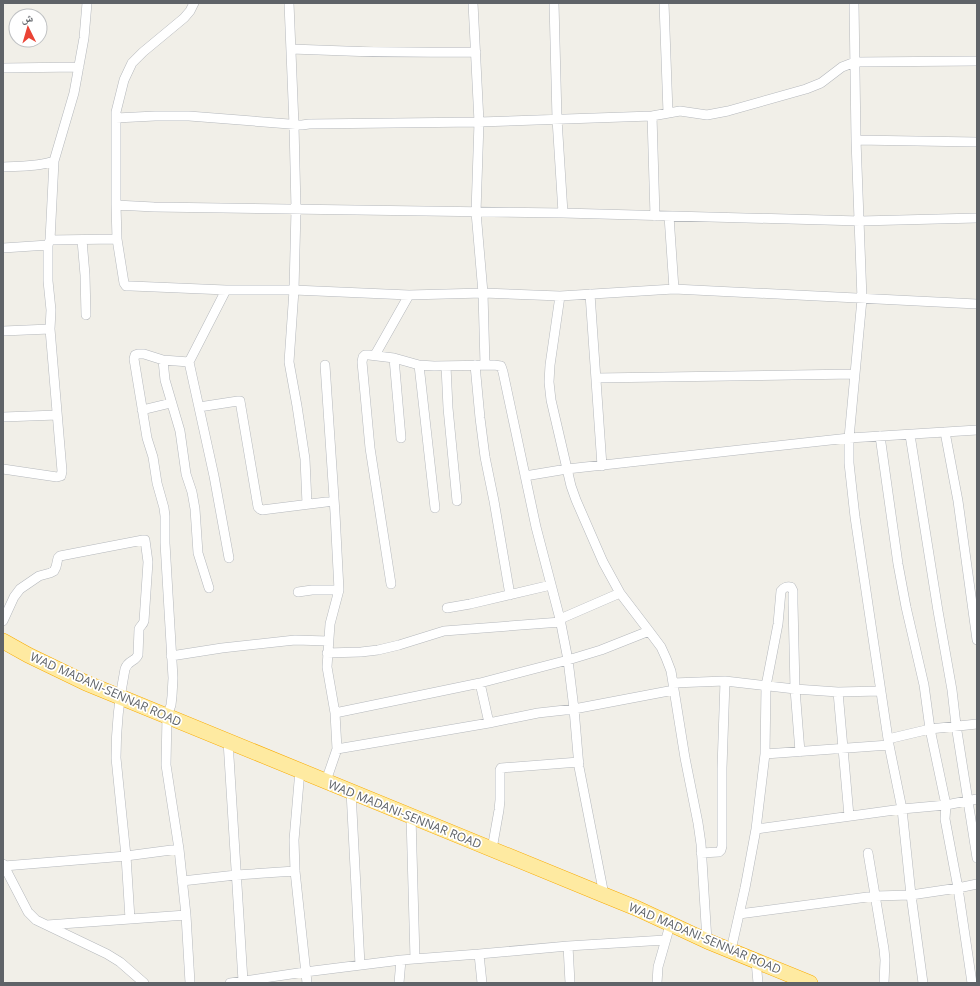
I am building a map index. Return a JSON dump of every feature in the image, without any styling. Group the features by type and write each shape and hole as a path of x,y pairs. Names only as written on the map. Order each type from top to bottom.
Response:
{"highway":[{"name":"WAD MADANI-SENNAR ROAD","path":"3,641 28,655 86,683 636,908 707,941 810,983"}],"street":[{"path":"3,469 57,477 61,476 62,471 50,329 51,310 48,281 49,243 54,161 74,93 84,38 87,3"},
{"path":"194,3 184,18 142,52 132,63 124,80 116,112 117,240 121,269 126,286 226,290 294,290 409,295 483,293 560,296 674,290 977,304"},
{"path":"289,3 296,209 294,290 289,362 305,458 307,504"},
{"path":"473,3 479,122 476,212 483,293 485,365"},
{"path":"554,3 557,119 563,213"},
{"path":"664,3 668,113"},
{"path":"854,3 856,140 862,299 849,438 849,463 855,517 888,742 902,809 911,895 923,983"},
{"path":"291,49 345,52 476,52"},
{"path":"116,118 189,116 302,125 479,122 652,116 680,111 707,115 728,111 806,89 821,83 842,67 855,62 977,61"},
{"path":"3,68 79,66"},
{"path":"652,116 655,216"},
{"path":"856,140 977,142"},
{"path":"3,167 33,166 54,161"},
{"path":"116,205 154,207 563,213 860,221 977,218"},
{"path":"669,216 674,290"},
{"path":"3,248 82,240 117,240"},
{"path":"82,240 86,315"},
{"path":"226,290 189,362 229,558"},
{"path":"590,294 602,466"},
{"path":"375,355 409,295"},
{"path":"560,296 550,365 549,382 551,400 567,469 576,500 603,562 620,593 661,647 671,671 685,758 698,823 707,941"},
{"path":"3,330 50,329"},
{"path":"189,362 163,360 144,354 138,354 134,359 147,438 153,457 157,483 165,512 165,543 172,656 172,696 171,705 167,716 166,765 179,849 186,916 190,983"},
{"path":"390,584 370,448 362,362 363,357 369,354 394,358 419,365 501,366 536,527 561,621 568,660 579,762 604,895"},
{"path":"394,358 401,438"},
{"path":"163,360 165,380 180,431 186,474 192,492 195,509 198,553 209,588"},
{"path":"325,364 339,590 330,624 326,667 335,713 337,749 326,781"},
{"path":"419,365 435,508"},
{"path":"475,365 485,457 510,595"},
{"path":"446,366 448,408 457,501"},
{"path":"596,378 855,374"},
{"path":"199,407 238,400 240,402 258,507 260,509 262,510 334,501"},
{"path":"142,410 172,403"},
{"path":"3,417 57,415"},
{"path":"525,476 567,469 849,438 977,430"},
{"path":"946,432 958,501 977,640"},
{"path":"910,435 935,596 952,690 967,801 977,858"},
{"path":"880,436 898,564 906,607 924,685 930,729 946,805 945,819 958,888 972,983"},
{"path":"3,621 14,596 20,589 39,576 50,573 54,570 60,556 145,540 148,562 144,621 139,629 137,658 127,665 120,697 116,743 130,919"},
{"path":"447,608 551,585"},
{"path":"731,950 756,829 765,754 766,686 778,624 781,591 782,589 789,587 791,587 793,591 794,603 795,689 800,752"},
{"path":"298,592 312,590 339,590"},
{"path":"327,653 378,650 444,632 561,621 620,593"},
{"path":"335,713 480,683 601,650 650,631"},
{"path":"172,656 222,648 295,640 328,641"},
{"path":"337,749 489,723 538,713 574,709 674,687 725,681 838,692 881,691"},
{"path":"701,853 719,852 722,846 722,768 725,681"},
{"path":"480,683 489,723"},
{"path":"838,692 849,816"},
{"path":"765,754 842,748 888,742 930,729 956,725 977,724"},
{"path":"228,741 243,981"},
{"path":"492,850 499,810 501,768 579,762"},
{"path":"300,770 294,840 295,871 307,983"},
{"path":"351,791 360,965"},
{"path":"756,829 902,809 946,805 977,799"},
{"path":"411,816 414,959"},
{"path":"144,983 120,962 107,954 36,920 28,912 3,865 126,856 179,849"},
{"path":"868,853 884,949 884,983"},
{"path":"182,881 236,875 295,871"},
{"path":"739,914 875,896 911,895 977,884"},
{"path":"46,925 186,916"},
{"path":"657,983 658,967 670,925"},
{"path":"230,983 401,960 568,946 665,940"},
{"path":"568,946 570,983"},
{"path":"479,954 482,983"},
{"path":"399,983 401,960"},
{"path":"756,961 758,983"}]}
